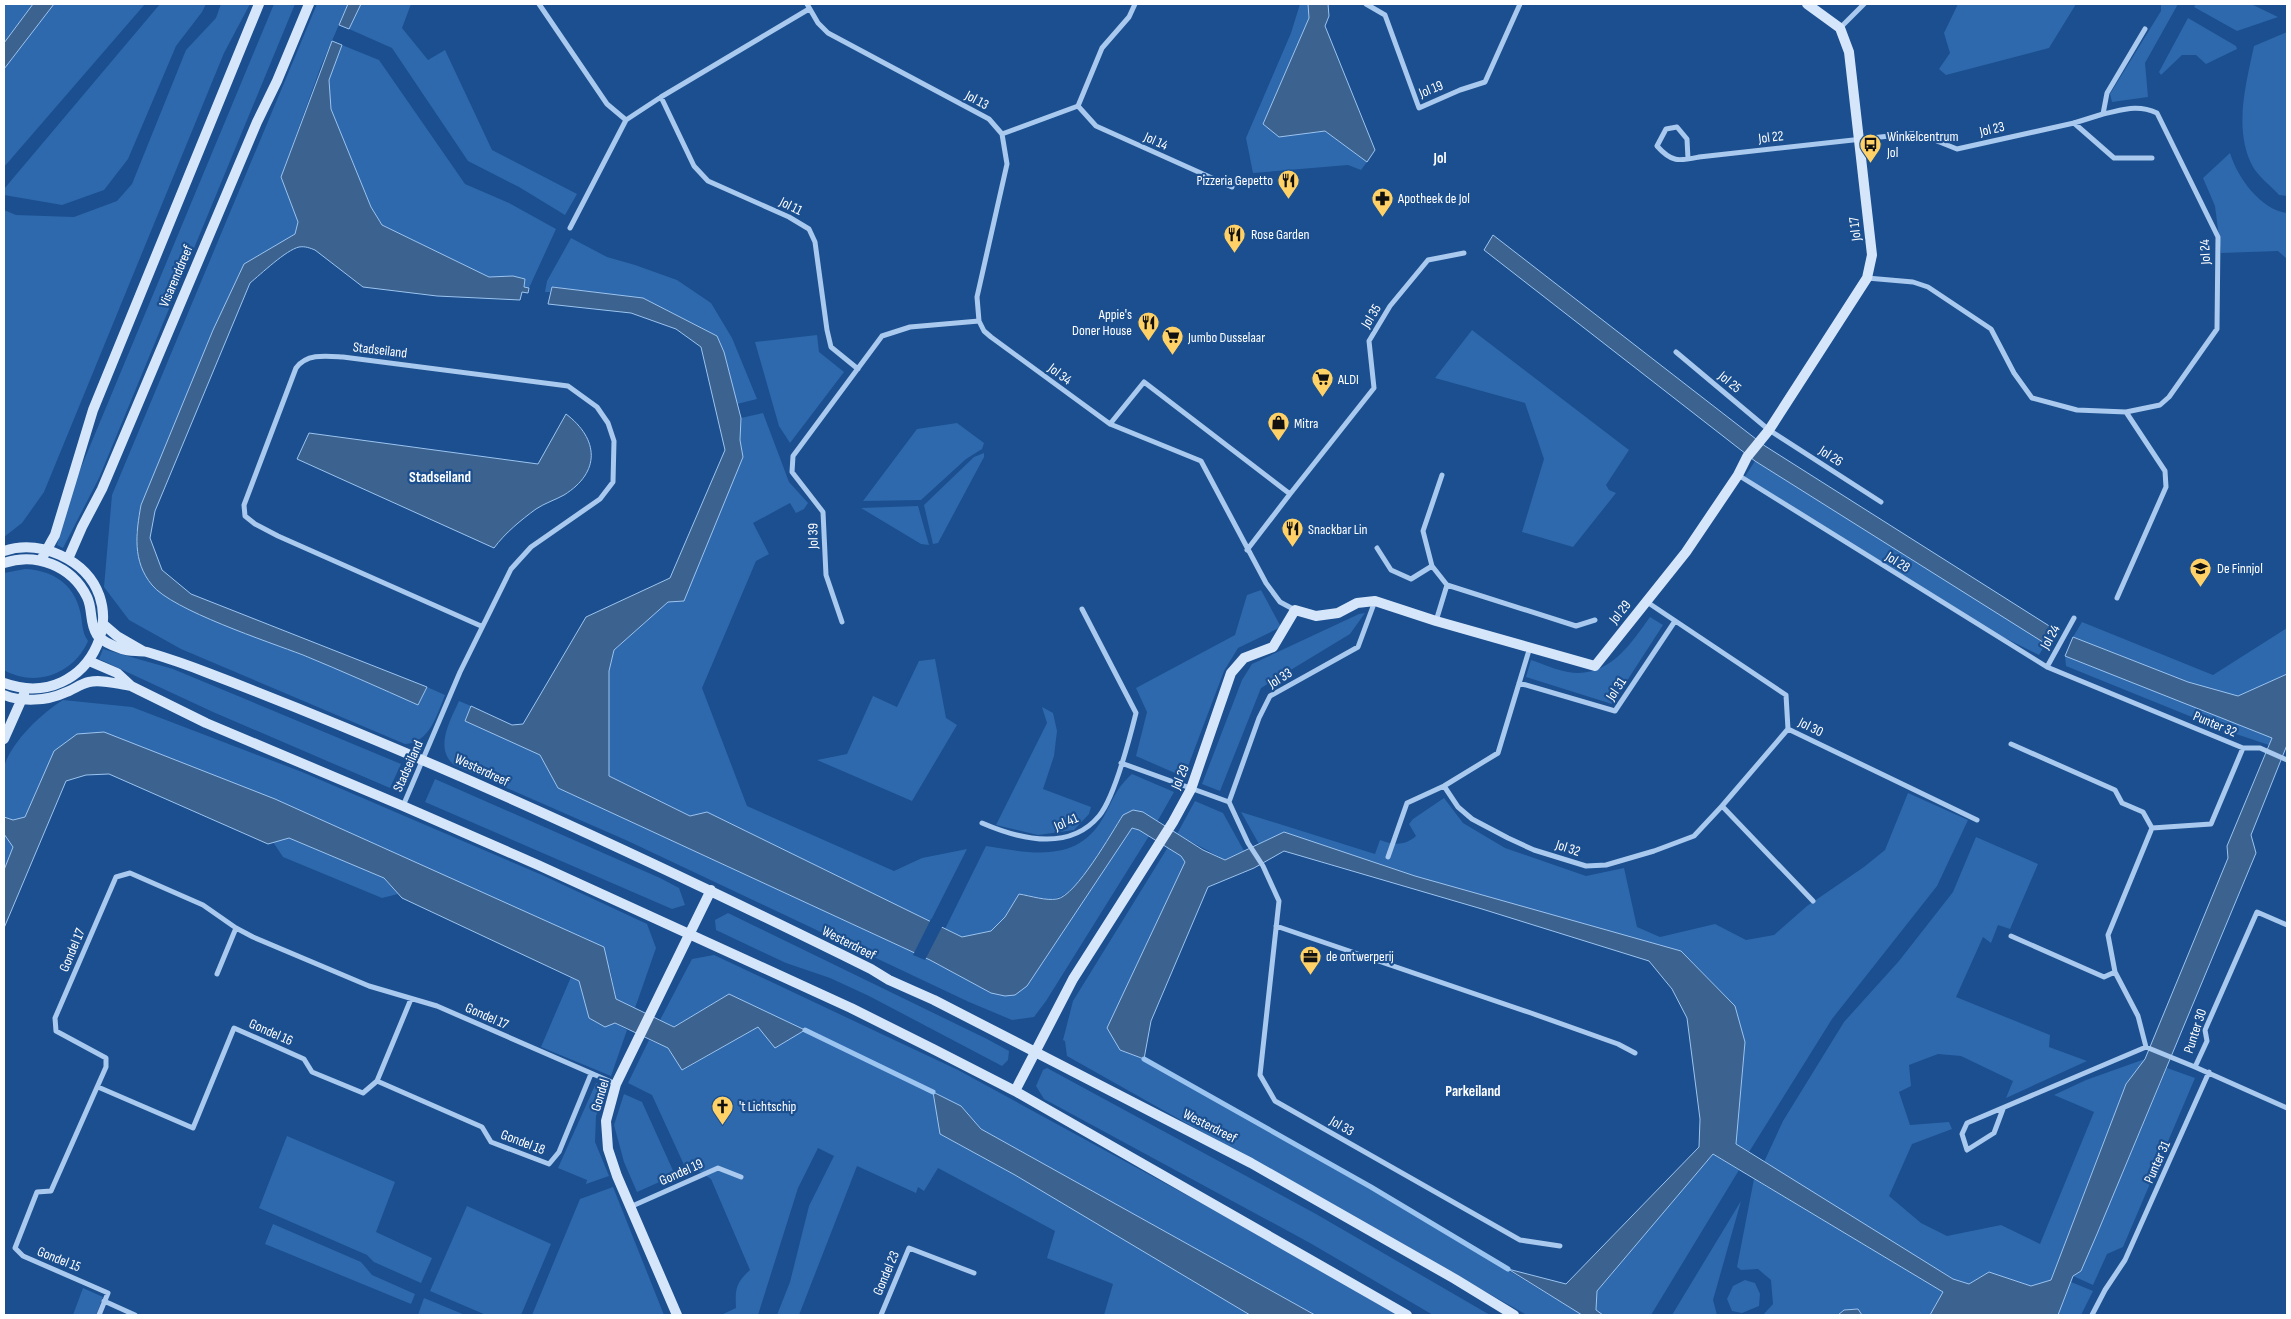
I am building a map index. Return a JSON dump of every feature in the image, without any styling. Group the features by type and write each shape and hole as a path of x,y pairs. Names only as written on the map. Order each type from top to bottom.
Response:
{"main road":[{"name":"Visarenddreef","path":"41,560 54,535 93,410 259,4"},
{"name":"Visarenddreef","path":"68,559 102,488 309,4"},
{"path":"1807,4 1840,28"},
{"name":"Jol 17","path":"1761,439 1769,430 1867,278 1872,255 1849,52 1840,28"},
{"name":"Jol 29","path":"1375,601 1436,621 1595,666 1686,552 1761,439"},
{"path":"4,552 23,548 47,550 68,559 86,574 94,585 101,606 103,624 100,638 89,661 76,674 50,687 27,689 4,683"},
{"path":"4,563 21,559 41,560 64,570 81,586 88,599 92,626 100,638"},
{"path":"1295,610 1316,616 1338,614 1357,604 1375,601"},
{"name":"Jol 29","path":"1016,1091 1034,1052 1073,979 1173,822 1191,789 1231,673 1244,658 1273,647 1295,610"},
{"name":"Westerdreef","path":"103,624 117,636 144,651 206,672 423,759 711,890 871,969 889,980 934,1000 1251,1163 1455,1279 1514,1315"},
{"name":"Westerdreef","path":"100,638 125,650 144,651"},
{"path":"89,661 117,673 131,686"},
{"path":"4,695 21,699 51,697 65,693 87,682 98,680 131,686 260,747 402,806 851,1008 1016,1091 1406,1315"},
{"path":"4,739 27,689"},
{"name":"Gondel","path":"677,1315 617,1176 608,1149 606,1121 616,1084 711,890"}],"street":[{"path":"539,4 607,104 626,120"},
{"path":"858,369 882,336 910,327 979,320 977,296 1007,164 1002,134 1078,106 1102,48 1128,17 1135,4"},
{"name":"Jol 19","path":"1366,4 1385,15 1419,108 1460,90 1485,82 1520,4"},
{"path":"1840,28 1864,4"},
{"path":"570,228 626,120 808,6"},
{"name":"Jol 13","path":"808,6 828,34 988,118 1002,134"},
{"path":"2103,114 2107,93 2145,29"},
{"name":"Jol 11","path":"661,97 694,166 708,181 789,217 809,229 815,242 831,347 858,369"},
{"name":"Jol 14","path":"1078,106 1096,126 1232,187"},
{"name":"Jol 24","path":"1867,278 1913,282 1928,287 1991,329 2014,373 2032,398 2076,410 2126,412 2160,405 2169,397 2217,329 2218,237 2156,113 2145,107 2135,107 2103,114"},
{"name":"Jol 23","path":"1858,138 1917,133 1957,149 2074,123 2103,114"},
{"path":"2074,123 2114,158 2152,158"},
{"name":"Jol 22","path":"1688,159 1687,139 1677,127 1666,129 1658,146 1665,155 1678,161 1858,138"},
{"name":"Jol 35","path":"1247,550 1374,388 1369,340 1390,306 1428,260 1464,253"},
{"name":"Jol 34","path":"979,320 984,331 991,337 1110,424 1201,461 1266,583 1280,602 1295,610"},
{"name":"Jol 25","path":"1676,352 1769,430"},
{"name":"Stadseiland","path":"402,806 481,626 511,569 531,547 600,499 613,482 614,441 608,422 597,407 568,386 343,357 319,356 301,361 296,368 252,481 244,505 246,516 255,524 278,536 481,626"},
{"name":"Jol 39","path":"842,622 826,575 823,512 792,472 793,456 858,369"},
{"path":"1110,424 1144,382 1290,494"},
{"path":"2117,598 2166,487 2165,471 2126,412"},
{"name":"Jol 26","path":"1769,430 1881,502"},
{"path":"1436,621 1447,585 1432,566 1424,531 1442,475"},
{"name":"Jol 28","path":"1738,475 2047,667"},
{"path":"1377,548 1391,570 1411,579 1432,566"},
{"name":"Jol 29","path":"1447,585 1576,626 1595,620"},
{"name":"Jol 33","path":"1375,601 1358,647 1270,696 1259,718 1229,802 1248,843 1263,866 1279,901 1260,1075 1275,1101 1520,1240 1560,1246"},
{"name":"Jol 30","path":"1646,601 1786,695 1788,729 1978,820"},
{"name":"Jol 41","path":"982,823 1002,832 1050,841 1080,831 1099,817 1103,809 1121,763 1136,712 1082,609"},
{"name":"Jol 24","path":"2047,667 2074,618"},
{"name":"Jol 31","path":"1519,683 1616,711 1675,621"},
{"path":"1388,857 1407,803 1444,786 1498,752 1530,647"},
{"name":"Punter 32","path":"2047,667 2243,748 2211,824 2152,828"},
{"name":"Jol 32","path":"1444,786 1458,807 1472,819 1534,850 1586,866 1606,865 1654,851 1694,836 1788,729"},
{"path":"2011,744 2115,790 2122,803 2143,812 2152,828 2108,935 2115,972 2138,1016 2146,1047"},
{"path":"2243,748 2260,748 2286,760"},
{"path":"1121,763 1229,802"},
{"path":"1722,806 1813,901"},
{"name":"Gondel 17","path":"76,1131 98,1087 106,1067 106,1058 56,1030 55,1018 116,877 130,873 203,905 236,928 370,986 437,1006 616,1084"},
{"name":"Punter 30","path":"2287,925 2257,912 2205,1030 2206,1042 2195,1067 2287,1108"},
{"path":"1276,926 1532,1013 1618,1044 1635,1053"},
{"path":"217,974 236,928"},
{"path":"2011,936 2104,977 2115,972"},
{"path":"377,1081 411,999"},
{"name":"Gondel 16","path":"98,1087 194,1128 234,1028 304,1059 312,1072 363,1093 377,1081"},
{"path":"2003,1109 1994,1133 1967,1150 1962,1134 1968,1123 2146,1047 2195,1067"},
{"name":"Punter 31","path":"2092,1315 2105,1290 2125,1260 2209,1072"},
{"name":"Gondel 18","path":"377,1081 482,1127 491,1142 549,1164 559,1152 590,1074"},
{"name":"Gondel 15","path":"76,1131 51,1191 37,1192 15,1248 23,1256 108,1293 104,1301"},
{"name":"Gondel 19","path":"630,1207 718,1168 741,1177"},
{"name":"Gondel 23","path":"881,1315 909,1248 974,1273"},
{"path":"99,1315 104,1301 135,1315"}],"shaded area":[{"path":"4,4 33,4 4,43"},
{"path":"33,4 54,4 4,69 4,43"},
{"path":"54,4 145,4 4,167 4,69"},
{"path":"160,4 206,4 176,46 128,159 104,190 62,205 4,195 4,189"},
{"path":"221,4 250,4 224,53 44,492 22,523 4,537 4,210 16,215 74,217 117,201 132,184 186,50 216,18"},
{"path":"274,4 295,4 99,478 63,548 57,545 70,494"},
{"path":"317,4 348,4 321,66 281,177 298,222 295,234 244,264 136,533 181,606 339,670 418,705 427,687 445,695 427,733 421,739 405,744 181,649 129,620 104,587 112,495"},
{"path":"348,4 361,4 349,29 339,25"},
{"path":"361,4 411,4 402,28 428,60 445,50 492,150 577,194 565,215 519,187 468,161 392,48 349,29"},
{"path":"1300,4 1308,4 1309,18 1263,124 1279,136 1325,131 1367,162 1361,170 1348,165 1253,173 1246,138 1291,33"},
{"path":"1308,4 1328,4 1329,16 1325,26 1375,150 1367,162 1325,131 1279,137 1263,124 1309,18"},
{"path":"1958,4 2076,4 2049,48 1946,75 1939,69 1950,53 1944,33"},
{"path":"2161,4 2178,4 2145,63 2148,97 2112,102 2110,94 2161,11"},
{"path":"2196,4 2251,4 2278,17 2237,31 2194,7"},
{"path":"2188,18 2236,46 2237,49 2206,64 2196,55 2182,55 2161,75 2159,72"},
{"path":"2287,32 2287,196 2279,195 2253,167 2247,153 2242,122 2245,91 2254,46"},
{"path":"332,41 342,45 329,80 331,109 371,207 382,225 489,277 513,276 525,279 524,287 529,288 528,293 522,292 520,300 437,296 363,287 315,250 299,247 287,253 250,283 155,511 150,538 162,570 191,594 427,687 418,705 347,673 246,634 179,605 152,585 138,557 137,536 141,505 213,330 244,264 295,234 298,222 281,177"},
{"path":"342,45 379,60 465,184 509,203 556,229 529,288 524,287 525,279 513,276 489,277 382,225 371,207 331,109 329,80"},
{"path":"2230,153 2238,172 2251,191 2268,206 2277,211 2287,213 2287,259 2278,251 2221,253 2215,206 2203,178"},
{"path":"1493,235 1765,446 2054,629 2046,644 1755,461 1484,250"},
{"path":"571,238 607,257 677,280 711,303 732,338 757,399 737,404 724,352 717,336 643,298 552,287 550,292 545,292 547,281"},
{"path":"552,287 643,298 717,336 724,352 741,418 740,440 743,457 684,601 668,602 614,650 609,671 609,776 690,816 707,812 962,937 991,931 1005,917 1019,894 1048,899 1057,899 1065,895 1083,876 1123,815 1133,810 1143,812 1203,850 1225,860 1284,832 1415,876 1681,951 1735,1006 1745,1042 1736,1144 1953,1279 1969,1284 1989,1272 2031,1286 2051,1280 2126,1084 2145,1059 2228,858 2227,846 2272,738 2065,656 2073,637 2188,682 2238,696 2287,674 2287,745 2251,835 2256,853 2097,1234 2081,1271 2073,1276 2058,1315 1930,1315 1943,1292 1713,1154 1597,1291 1596,1310 1603,1315 1582,1315 1508,1269 1566,1284 1699,1147 1700,1119 1687,1018 1672,989 1649,961 1482,909 1284,851 1254,868 1208,887 1151,1021 1144,1059 1120,1050 1107,1028 1185,862 1181,856 1139,830 1132,828 1027,986 1015,995 1005,996 991,993 930,960 558,788 540,755 465,721 471,706 512,725 523,724 586,617 670,578 725,450 701,347 676,329 631,313 548,304"},
{"path":"1472,330 1629,450 1606,485 1609,490 1616,493 1573,547 1522,532 1544,459 1525,403 1435,378"},
{"path":"817,335 819,352 844,372 790,443 779,426 755,342"},
{"path":"763,413 789,482 808,503 804,509 796,513 790,503 753,523 769,554 756,561 702,688 747,806 894,871 922,858 967,849 930,922 707,812 690,816 609,776 609,671 614,650 668,602 743,457 740,440 741,418"},
{"path":"566,414 585,434 590,445 590,466 585,476 564,495 539,507 525,518 508,532 494,548 297,459 309,433 538,464"},
{"path":"957,423 984,443 982,449 966,459 921,500 863,501 917,429"},
{"path":"984,453 984,457 938,543 933,544 924,505 974,457"},
{"path":"1755,461 2046,643 2039,655 1991,631 1744,478"},
{"path":"918,506 929,545 921,544 861,508"},
{"path":"25,569 44,572 67,586 77,601 83,630 88,641 82,652 73,662 52,675 28,678 4,670 4,573"},
{"path":"1261,590 1281,627 1238,648 1224,671 1184,777 1136,756 1147,712 1136,688 1235,635 1247,595"},
{"path":"1365,613 1350,634 1261,688 1220,791 1202,784 1242,680 1252,664 1359,614"},
{"path":"1650,617 1663,625 1612,704 1526,677 1531,660 1568,672 1582,673 1606,665 1626,649"},
{"path":"2082,622 2213,675 2287,628 2287,674 2238,696 2188,682 2073,637"},
{"path":"103,649 173,669 401,764 390,788 213,712 99,659"},
{"path":"2065,656 2272,737 2269,745 2224,730 2066,666"},
{"path":"935,659 946,718 957,725 912,801 817,760 847,754 873,696 897,707 919,661"},
{"path":"63,700 132,707 302,772 542,875 647,924 656,948 635,1008 616,999 610,969 104,732 37,789 25,817 13,820 4,817 2,778 8,757 28,729 46,712"},
{"path":"459,701 471,706 465,721 540,755 558,788 930,960 991,993 1027,986 1132,828 1149,836 1046,1001 1034,1017 1012,1020 969,1002 628,841 454,765 448,758 444,743 448,726"},
{"path":"1042,707 1053,713 1057,731 1054,756 1043,789 1091,807 1089,814 1074,830 1038,835 996,825 1047,723"},
{"path":"104,732 275,799 604,947 616,999 674,1027 729,994 805,1030 775,1048 758,1027 682,1070 668,1048 615,1023 605,1027 589,1018 579,981 402,898 384,878 289,838 268,844 109,774 86,775 66,781 4,928 4,870 13,847 4,834 4,817 13,820 25,817 54,751 77,734"},
{"path":"1132,774 1174,792 1157,822 1143,812 1077,884 1063,896 1044,899 1019,894 1005,917 991,931 962,937 945,929 986,846 1019,851 1051,852 1066,849 1080,843 1092,833 1103,818 1118,789"},
{"path":"435,779 660,878 679,888 685,905 672,909 425,802"},
{"path":"1908,793 1968,820 1937,886 1832,1019 1749,1152 1736,1144 1745,1042 1735,1006 1681,951 1415,876 1284,832 1259,844 1241,812 1375,854 1380,840 1399,844 1408,842 1416,836 1409,824 1413,819 1444,798 1463,823 1505,848 1586,876 1624,868 1637,927 1660,937 1715,924 1746,940 1774,935 1807,906 1864,867 1885,850"},
{"path":"1195,801 1223,813 1244,851 1225,860 1177,834"},
{"path":"4,834 13,847 4,870"},
{"path":"1976,837 2038,864 2010,929 1998,925 1991,943 1983,937 1956,997 2050,1035 2049,1047 2087,1061 2006,1098 2013,1081 1961,1056 1938,1054 1909,1065 1911,1086 1899,1092 1910,1125 1949,1122 1952,1129 1912,1144 1889,1196 1921,1223 1947,1236 2001,1225 2040,1244 2094,1112 2054,1095 2086,1080 2145,1059 2126,1084 2051,1280 2031,1286 1989,1272 1969,1284 1953,1279 1764,1162 1783,1121 1844,1022 1899,961 1953,892"},
{"path":"289,838 384,878 398,894 382,898 283,857 273,842"},
{"path":"1168,847 1181,856 1185,862 1120,1050 1144,1059 1371,1187 1582,1315 1527,1315 1067,1056 1065,1041 1063,1040 1073,1001"},
{"path":"728,913 987,1039 1009,1051 1008,1060 1002,1066 869,996 830,978 786,963 716,930 715,920"},
{"path":"714,955 958,1070 1329,1273 1399,1315 1315,1315 981,1129 961,1106 940,1134 1015,1175 1250,1315 1104,1315 1113,1284 1047,1258 1055,1231 938,1168 924,1191 918,1187 916,1193 857,1166 799,1315 777,1315 790,1282 809,1206 834,1156 818,1148 798,1188 758,1315 721,1315 736,1308 737,1286 750,1270 711,1179 692,1167 685,1167 652,1095 628,1083 649,1040 668,1048 683,1070 760,1026 805,1031 729,994 674,1027 660,1020 692,959"},
{"path":"571,977 579,981 589,1018 615,1023 627,1030 611,1076 541,1047"},
{"path":"1047,1068 1316,1214 1490,1315 1433,1315 1310,1243 1044,1099 1036,1086 1043,1070"},
{"path":"2167,1068 2195,1078 2123,1247 2107,1254 2093,1285 2073,1276 2081,1271"},
{"path":"596,1083 607,1088 596,1116 595,1142 609,1176 586,1184 587,1180 558,1168"},
{"path":"933,1092 961,1106 981,1129 1315,1315 1250,1315 1015,1175 940,1134"},
{"path":"624,1094 642,1102 675,1175 637,1192 624,1162 614,1125"},
{"path":"287,1136 395,1182 376,1232 432,1258 421,1283 374,1262 367,1255 259,1208"},
{"path":"1713,1154 1739,1170 1651,1315 1603,1315 1596,1310 1597,1291"},
{"path":"1754,1179 1944,1292 1930,1315 1862,1315 1858,1309 1844,1310 1838,1315 1763,1315 1773,1304 1771,1280 1758,1269 1741,1270 1737,1267"},
{"path":"613,1187 664,1315 532,1315 580,1199"},
{"path":"1741,1201 1713,1300 1717,1315 1672,1315"},
{"path":"467,1206 551,1244 521,1315 486,1315 430,1291"},
{"path":"273,1224 361,1262 372,1275 415,1294 411,1304 265,1244"},
{"path":"1745,1280 1755,1283 1760,1294 1759,1306 1742,1313 1732,1311 1727,1299 1733,1286"},
{"path":"2071,1282 2093,1291 2081,1315 2058,1315"},
{"path":"83,1288 103,1297 96,1315 73,1315"},
{"path":"424,1298 465,1315 418,1315"},
{"path":"1858,1309 1862,1315 1838,1315 1844,1310"}],"pier":[{"path":"931,919 943,925 925,960 913,955"}],"waterway":[{"path":"805,1030 933,1092"},
{"path":"1144,1059 1371,1187 1508,1269"}],"place":[{"name":"Winkelcentrum Jol","path":"1871,163"},
{"name":"Pizzeria Gepetto","path":"1289,199"},
{"name":"Apotheek de Jol","path":"1382,217"},
{"name":"Rose Garden","path":"1235,253"},
{"name":"Appie's Doner House","path":"1148,341"},
{"name":"Jumbo Dusselaar","path":"1172,356"},
{"name":"ALDI","path":"1322,398"},
{"name":"Mitra","path":"1278,442"},
{"name":"Snackbar Lin","path":"1292,548"},
{"name":"De Finnjol","path":"2201,587"},
{"name":"de ontwerperij","path":"1310,975"},
{"name":"'t Lichtschip","path":"723,1125"}],"district":[{"name":"Jol","path":"1440,158"},
{"name":"Stadseiland","path":"440,477"},
{"name":"Parkeiland","path":"1473,1091"}]}
